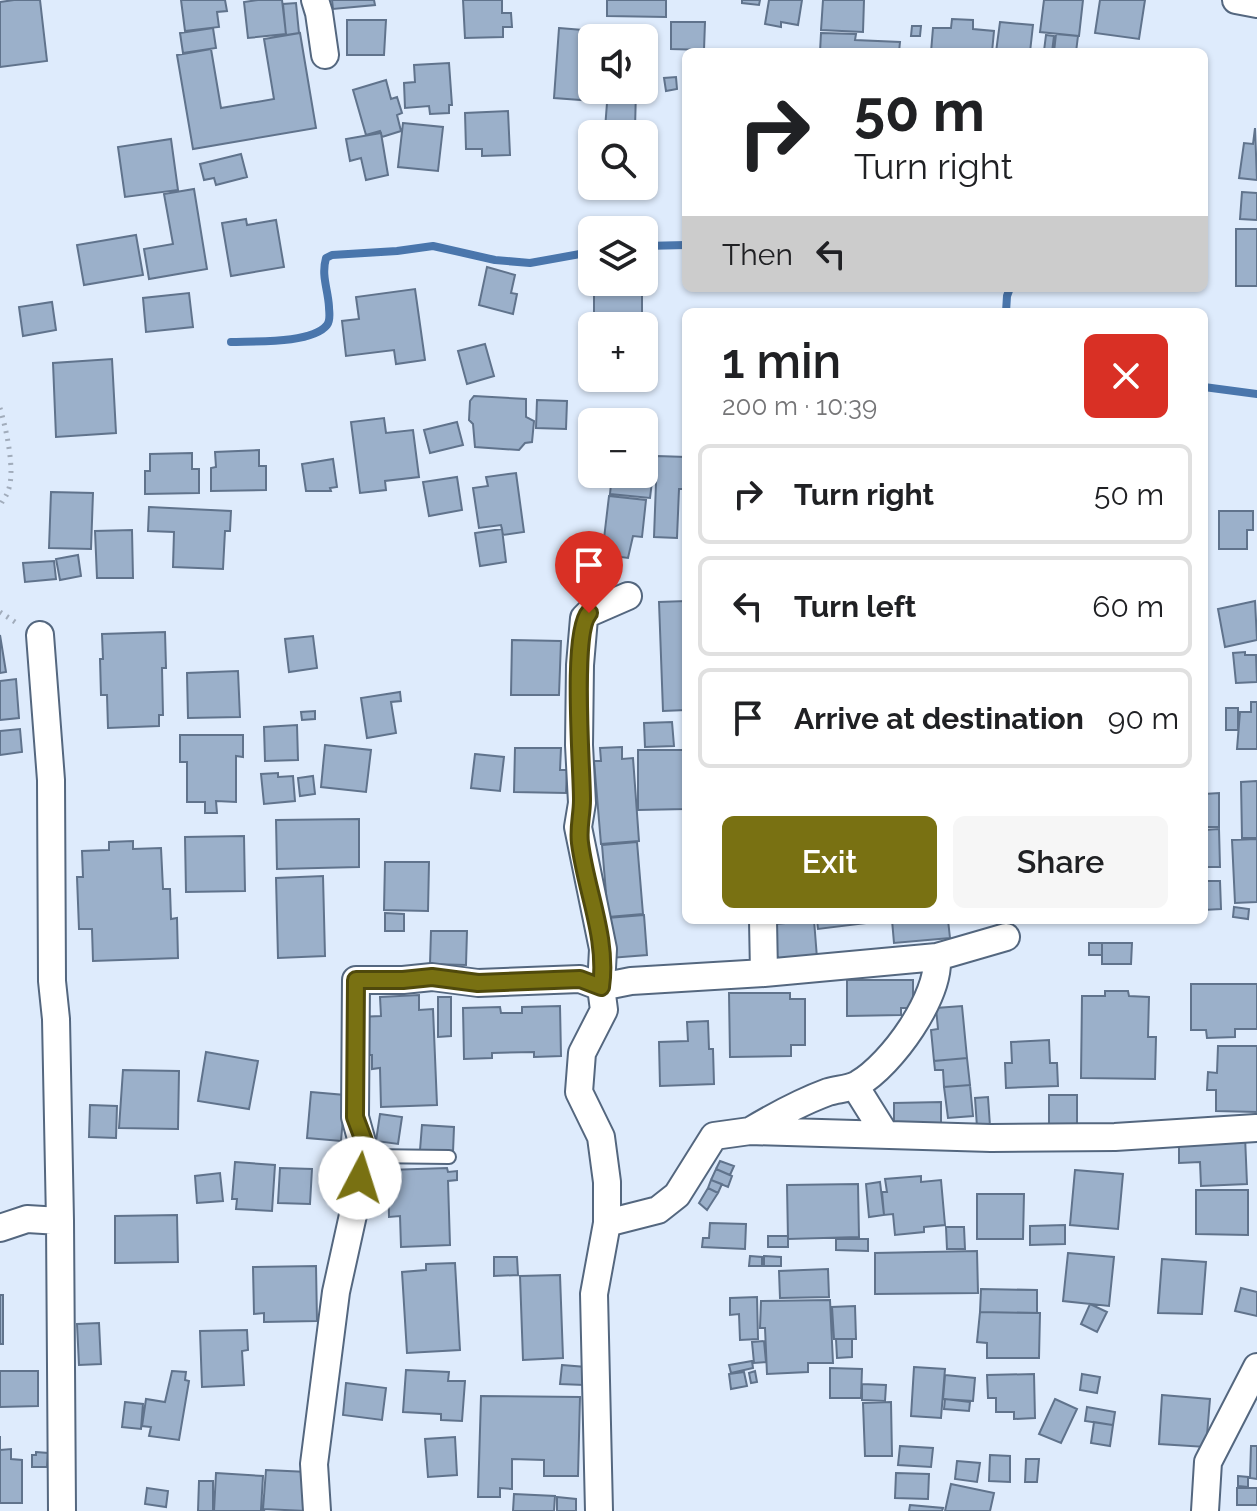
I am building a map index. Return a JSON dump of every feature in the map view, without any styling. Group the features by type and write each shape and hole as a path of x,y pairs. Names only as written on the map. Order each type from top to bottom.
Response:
{"street":[{"path":"315,0 325,55"},
{"path":"1236,0 1257,4"},
{"path":"599,1511 594,1294 607,1223 607,1182 601,1137 579,1092 582,1053 604,1010 601,987 603,949 578,827 582,803 580,665 584,618 628,596"},
{"path":"40,635 51,780 62,1511"},
{"path":"763,924 764,973"},
{"path":"317,1511 314,1464 336,1292 366,1156 355,1117 356,980 432,977 478,983 580,979 601,987 631,981 764,973 937,957 1006,937"},
{"path":"750,1131 805,1101 855,1086 881,1067 920,1014 938,968 937,957"},
{"path":"855,1086 885,1134"},
{"path":"607,1223 658,1210 677,1195 714,1136 750,1131 991,1138 1115,1137 1256,1128"},
{"path":"0,1228 27,1219 60,1221"},
{"path":"1205,1511 1208,1462 1257,1367"}],"lane":[{"path":"366,1156 449,1157"}],"path":[{"path":"0,408 10,454 9,491 0,508"},
{"path":"0,612 12,621"}],"building":[{"path":"40,0 47,61 0,67 0,2"},
{"path":"181,0 225,0 227,11 217,12 219,27 185,31"},
{"path":"282,0 286,34 248,38 244,2"},
{"path":"332,0 374,0 375,5 333,9"},
{"path":"463,0 502,0 502,13 511,13 512,27 503,27 503,37 465,38"},
{"path":"607,0 666,0 666,17 607,16"},
{"path":"742,0 760,0 759,5 742,3"},
{"path":"769,0 802,0 798,25 781,22 781,27 765,24"},
{"path":"823,0 864,0 863,32 821,30"},
{"path":"1044,0 1083,0 1079,36 1040,32"},
{"path":"1100,0 1145,0 1139,39 1095,33"},
{"path":"296,3 299,33 286,35 283,4"},
{"path":"952,19 973,20 973,29 994,31 992,48 931,48 933,28 951,28"},
{"path":"347,20 386,20 384,55 347,55"},
{"path":"671,22 705,22 704,48 671,49"},
{"path":"1000,22 1033,25 1030,48 997,48"},
{"path":"912,26 921,26 920,36 911,36"},
{"path":"213,28 216,48 183,53 180,33"},
{"path":"559,28 578,30 578,100 554,98"},
{"path":"300,33 316,128 193,149 177,55 211,49 221,108 274,99 264,39"},
{"path":"821,33 856,34 855,40 900,42 899,48 820,48"},
{"path":"1056,34 1078,36 1076,48 1054,48"},
{"path":"1046,35 1054,36 1052,48 1044,48"},
{"path":"449,63 452,105 449,105 449,113 430,114 429,106 405,108 404,83 415,82 414,65"},
{"path":"676,77 677,89 666,91 664,78"},
{"path":"386,80 391,99 397,97 402,113 397,115 401,131 382,137 380,131 366,135 353,90"},
{"path":"607,104 636,104 635,120 606,120"},
{"path":"508,111 510,155 482,156 482,149 466,149 465,113"},
{"path":"403,123 443,127 438,171 398,167"},
{"path":"1255,128 1257,180 1239,178 1244,143 1253,144"},
{"path":"381,133 388,175 366,180 361,158 350,161 346,139"},
{"path":"171,139 178,190 125,197 118,147"},
{"path":"241,154 247,177 216,185 214,178 204,180 200,164"},
{"path":"194,189 207,269 149,279 144,249 173,244 164,194"},
{"path":"1242,192 1257,193 1257,220 1240,219"},
{"path":"246,219 247,225 276,220 284,267 231,276 222,223"},
{"path":"1236,229 1257,229 1257,286 1236,286"},
{"path":"136,235 143,275 84,285 77,245"},
{"path":"487,267 515,275 511,293 517,294 513,314 479,305"},
{"path":"415,289 425,360 396,364 394,350 346,356 342,321 359,319 356,297"},
{"path":"189,293 193,327 146,332 143,298"},
{"path":"594,296 642,296 642,312 594,312"},
{"path":"52,302 56,330 23,336 19,307"},
{"path":"485,344 494,376 467,384 458,351"},
{"path":"112,359 116,433 56,437 53,363"},
{"path":"474,396 526,399 526,417 534,421 532,442 525,443 519,450 475,447 473,424 469,420 470,401"},
{"path":"537,400 567,401 566,429 536,428"},
{"path":"384,418 386,433 413,430 419,477 385,481 386,490 360,493 351,422"},
{"path":"457,422 463,445 430,453 424,430"},
{"path":"259,450 259,466 266,466 266,490 211,491 211,468 216,467 215,452"},
{"path":"192,453 192,469 199,469 199,493 145,494 145,471 150,471 150,454"},
{"path":"658,456 682,457 677,538 654,537"},
{"path":"333,459 337,487 330,488 331,491 306,491 302,464"},
{"path":"516,473 524,532 503,535 501,525 479,528 473,488 488,486 486,477"},
{"path":"457,477 462,510 429,516 423,482"},
{"path":"611,488 651,488 650,498 610,494"},
{"path":"51,492 93,493 91,549 49,548"},
{"path":"609,496 646,500 642,537 633,536 628,558 605,555 606,548 603,547"},
{"path":"149,507 231,511 230,531 225,531 223,569 173,567 174,532 148,531"},
{"path":"1219,511 1253,511 1253,530 1247,530 1247,549 1219,549"},
{"path":"502,529 506,562 480,566 475,533"},
{"path":"132,530 133,578 97,578 95,531"},
{"path":"78,555 81,576 60,580 56,559"},
{"path":"54,561 56,579 25,582 23,563"},
{"path":"682,601 682,710 663,711 659,602"},
{"path":"1255,601 1257,640 1225,647 1218,609"},
{"path":"165,632 163,715 159,715 159,726 108,728 107,695 101,695 102,634"},
{"path":"0,635 6,672 0,673"},
{"path":"313,636 317,668 289,672 285,639"},
{"path":"512,640 561,641 559,695 511,695"},
{"path":"1245,652 1245,655 1256,655 1257,682 1236,683 1233,653"},
{"path":"238,671 240,717 188,718 187,673"},
{"path":"16,679 19,718 0,720 0,681"},
{"path":"400,692 401,701 391,702 396,733 367,738 361,698"},
{"path":"1251,702 1257,702 1257,749 1237,749 1240,712 1251,712"},
{"path":"1226,708 1238,708 1238,730 1226,730"},
{"path":"315,711 315,719 302,720 301,712"},
{"path":"672,722 674,746 645,747 644,723"},
{"path":"297,725 298,760 265,761 264,727"},
{"path":"20,729 22,752 0,755 0,731"},
{"path":"180,735 243,735 243,757 236,756 236,802 216,801 217,813 205,813 205,802 187,802 187,762 180,762"},
{"path":"325,745 371,750 366,792 321,787"},
{"path":"622,747 622,759 633,758 639,841 601,844 594,761 601,761 600,748"},
{"path":"515,748 561,748 560,770 567,770 566,793 514,792"},
{"path":"638,750 682,750 682,809 638,810"},
{"path":"475,754 504,757 500,791 471,788"},
{"path":"278,773 278,777 293,776 295,801 264,804 261,774"},
{"path":"313,776 315,794 300,796 298,778"},
{"path":"1257,781 1257,838 1242,838 1241,782"},
{"path":"1219,793 1219,827 1208,827 1208,794"},
{"path":"359,819 359,867 277,869 276,820"},
{"path":"1219,829 1220,867 1208,867 1208,830"},
{"path":"244,836 245,891 186,892 185,837"},
{"path":"1257,839 1257,902 1235,903 1232,840"},
{"path":"133,841 133,849 161,848 163,889 170,889 171,919 177,918 178,958 93,961 92,929 79,929 77,877 83,877 82,851 109,850 109,842"},
{"path":"637,842 643,914 608,917 602,845"},
{"path":"385,862 429,862 428,911 384,910"},
{"path":"323,876 325,956 278,958 276,878"},
{"path":"1208,881 1220,881 1221,909 1208,910"},
{"path":"1234,907 1249,909 1248,919 1233,917"},
{"path":"385,913 404,914 404,931 385,931"},
{"path":"644,915 647,955 610,958 607,918"},
{"path":"776,924 814,924 817,958 774,960 772,943 777,942"},
{"path":"817,924 859,924 818,929"},
{"path":"892,924 948,924 950,938 894,943"},
{"path":"431,931 467,931 466,965 430,964"},
{"path":"1089,943 1102,943 1102,955 1089,955"},
{"path":"1102,943 1132,943 1131,964 1102,964"},
{"path":"847,980 913,980 913,1008 901,1008 901,1015 847,1016"},
{"path":"1191,984 1257,984 1257,1029 1235,1029 1235,1037 1207,1038 1206,1030 1191,1030"},
{"path":"1105,991 1128,991 1129,996 1149,997 1148,1037 1156,1037 1155,1079 1081,1078 1082,996 1105,996"},
{"path":"729,993 790,993 790,999 805,999 805,1045 791,1045 791,1056 730,1057"},
{"path":"419,995 419,1010 433,1009 437,1105 381,1107 380,1068 372,1069 372,1055 358,1055 357,1017 381,1016 380,997"},
{"path":"438,997 451,997 451,1036 438,1037"},
{"path":"560,1006 561,1056 534,1057 534,1052 492,1053 492,1058 464,1059 463,1008 500,1007 501,1013 522,1013 522,1007"},
{"path":"962,1006 967,1058 934,1061 931,1030 938,1029 936,1008"},
{"path":"708,1021 714,1084 660,1086 659,1042 688,1041 687,1022"},
{"path":"1049,1040 1050,1063 1057,1063 1058,1086 1006,1088 1005,1063 1012,1063 1011,1042"},
{"path":"1218,1046 1257,1046 1257,1112 1216,1111 1216,1090 1207,1090 1208,1072 1217,1073"},
{"path":"206,1052 258,1061 249,1109 198,1101"},
{"path":"967,1058 970,1085 944,1087 943,1070 935,1070 934,1061"},
{"path":"123,1070 179,1071 178,1129 119,1128"},
{"path":"970,1085 973,1116 948,1118 944,1087"},
{"path":"311,1092 345,1095 341,1141 307,1138"},
{"path":"1049,1095 1077,1095 1077,1124 1049,1124"},
{"path":"988,1097 990,1126 977,1127 975,1098"},
{"path":"941,1102 941,1124 894,1124 894,1103"},
{"path":"90,1105 117,1106 116,1138 89,1137"},
{"path":"380,1114 402,1117 398,1144 376,1141"},
{"path":"422,1125 454,1127 453,1152 420,1150"},
{"path":"1245,1136 1247,1184 1201,1186 1200,1162 1179,1163 1179,1138"},
{"path":"720,1161 734,1166 730,1175 716,1169"},
{"path":"235,1162 275,1165 272,1211 236,1209 237,1199 232,1199"},
{"path":"280,1168 312,1169 310,1204 278,1203"},
{"path":"447,1168 448,1172 457,1171 457,1180 448,1181 450,1245 401,1247 400,1216 389,1217 388,1170"},
{"path":"716,1169 732,1176 728,1187 711,1180"},
{"path":"1075,1170 1123,1174 1118,1229 1070,1225"},
{"path":"220,1173 223,1201 197,1203 195,1176"},
{"path":"921,1176 921,1182 941,1180 945,1225 924,1227 924,1232 895,1235 893,1214 884,1215 882,1192 887,1192 885,1179"},
{"path":"711,1180 722,1184 718,1193 708,1188"},
{"path":"880,1182 884,1215 869,1217 866,1184"},
{"path":"858,1184 859,1237 788,1239 787,1185"},
{"path":"708,1188 718,1193 707,1210 699,1203"},
{"path":"1196,1190 1248,1190 1248,1235 1196,1234"},
{"path":"977,1194 1024,1194 1023,1239 977,1239"},
{"path":"177,1215 178,1262 115,1263 115,1216"},
{"path":"710,1223 746,1224 745,1249 702,1247 703,1238 709,1238"},
{"path":"1065,1225 1065,1244 1030,1245 1030,1226"},
{"path":"946,1227 964,1227 965,1249 947,1249"},
{"path":"768,1236 788,1236 788,1247 768,1247"},
{"path":"836,1239 868,1239 868,1251 836,1250"},
{"path":"977,1251 978,1293 875,1294 875,1253"},
{"path":"1068,1253 1114,1257 1109,1306 1063,1301"},
{"path":"750,1256 762,1257 762,1266 749,1266"},
{"path":"764,1256 781,1257 781,1266 764,1266"},
{"path":"494,1257 517,1257 518,1275 494,1276"},
{"path":"1162,1259 1206,1262 1202,1314 1158,1313"},
{"path":"455,1263 460,1350 407,1353 402,1272 426,1270 426,1264"},
{"path":"316,1266 317,1321 264,1322 264,1313 254,1314 253,1267"},
{"path":"828,1269 829,1297 780,1298 779,1271"},
{"path":"560,1275 563,1358 523,1360 520,1276"},
{"path":"1241,1288 1257,1292 1257,1316 1235,1311"},
{"path":"981,1289 1037,1290 1037,1313 980,1312"},
{"path":"0,1295 3,1295 3,1344 0,1344"},
{"path":"757,1297 758,1339 740,1340 739,1314 730,1315 730,1298"},
{"path":"830,1300 833,1363 808,1363 808,1372 767,1374 765,1328 760,1328 761,1301"},
{"path":"1090,1304 1107,1312 1097,1332 1081,1324"},
{"path":"855,1306 856,1339 834,1339 832,1307"},
{"path":"980,1312 1040,1313 1039,1358 987,1358 987,1343 977,1342"},
{"path":"99,1323 101,1364 79,1365 77,1324"},
{"path":"247,1330 248,1350 242,1351 244,1385 202,1387 200,1331"},
{"path":"836,1339 852,1339 852,1357 837,1358"},
{"path":"764,1341 766,1362 754,1363 752,1342"},
{"path":"752,1361 753,1368 731,1373 729,1365"},
{"path":"562,1365 586,1367 584,1385 560,1384"},
{"path":"914,1367 945,1369 941,1418 911,1416"},
{"path":"830,1368 862,1369 861,1398 830,1398"},
{"path":"406,1370 449,1372 448,1381 465,1381 462,1421 441,1420 441,1414 403,1412"},
{"path":"0,1371 38,1371 38,1406 0,1407"},
{"path":"172,1371 186,1372 185,1380 189,1381 179,1440 149,1436 151,1427 142,1426 146,1399 165,1402"},
{"path":"755,1371 757,1382 751,1383 749,1373"},
{"path":"744,1372 747,1386 731,1389 729,1374"},
{"path":"1034,1374 1035,1418 1014,1419 1014,1412 996,1412 996,1398 988,1398 987,1375"},
{"path":"1082,1374 1100,1377 1097,1393 1080,1390"},
{"path":"945,1375 975,1378 973,1401 943,1399"},
{"path":"346,1383 386,1388 382,1420 343,1415"},
{"path":"862,1384 886,1385 885,1401 862,1400"},
{"path":"1162,1395 1210,1399 1206,1447 1159,1444"},
{"path":"481,1396 580,1397 578,1476 544,1476 544,1460 512,1459 512,1489 500,1488 500,1497 478,1497"},
{"path":"945,1399 970,1402 969,1411 944,1409"},
{"path":"1055,1399 1077,1409 1061,1443 1039,1434"},
{"path":"125,1402 143,1404 141,1429 122,1427"},
{"path":"891,1402 892,1456 865,1456 863,1403"},
{"path":"1087,1407 1115,1412 1113,1425 1085,1421"},
{"path":"1094,1422 1113,1425 1110,1446 1091,1443"},
{"path":"455,1437 457,1475 428,1477 425,1439"},
{"path":"900,1446 933,1448 931,1467 898,1465"},
{"path":"1251,1446 1257,1446 1257,1479 1250,1478"},
{"path":"11,1449 11,1459 22,1460 22,1503 0,1503 0,1450"},
{"path":"36,1452 48,1453 47,1467 32,1467 32,1455"},
{"path":"990,1455 1010,1456 1010,1482 989,1481"},
{"path":"1026,1459 1039,1459 1037,1482 1025,1482"},
{"path":"957,1461 980,1463 977,1482 955,1479"},
{"path":"266,1470 308,1472 306,1511 263,1509"},
{"path":"216,1473 263,1476 261,1510 265,1511 214,1511"},
{"path":"896,1473 929,1474 928,1499 895,1498"},
{"path":"1238,1476 1248,1477 1248,1487 1238,1486"},
{"path":"199,1481 213,1481 213,1511 198,1511"},
{"path":"951,1484 994,1493 990,1511 945,1511"},
{"path":"147,1488 168,1491 166,1507 145,1504"},
{"path":"1237,1488 1257,1488 1257,1505 1237,1505"},
{"path":"514,1494 555,1496 554,1511 513,1511"},
{"path":"557,1497 576,1499 576,1511 557,1511"},
{"path":"910,1505 943,1508 942,1511 909,1511"}],"waterway":[{"path":"658,246 682,245"},
{"path":"231,342 309,336 327,325 329,314 324,277 326,258 332,255 433,246 495,260 530,263 578,254"},
{"path":"1006,308 1008,292"},
{"path":"1208,388 1257,394"}],"route":[{"path":"360,1178 366,1156 355,1117 356,980 432,977 478,983 580,979 601,987 603,949 578,827 582,803 580,665 584,618 589,613"}]}
